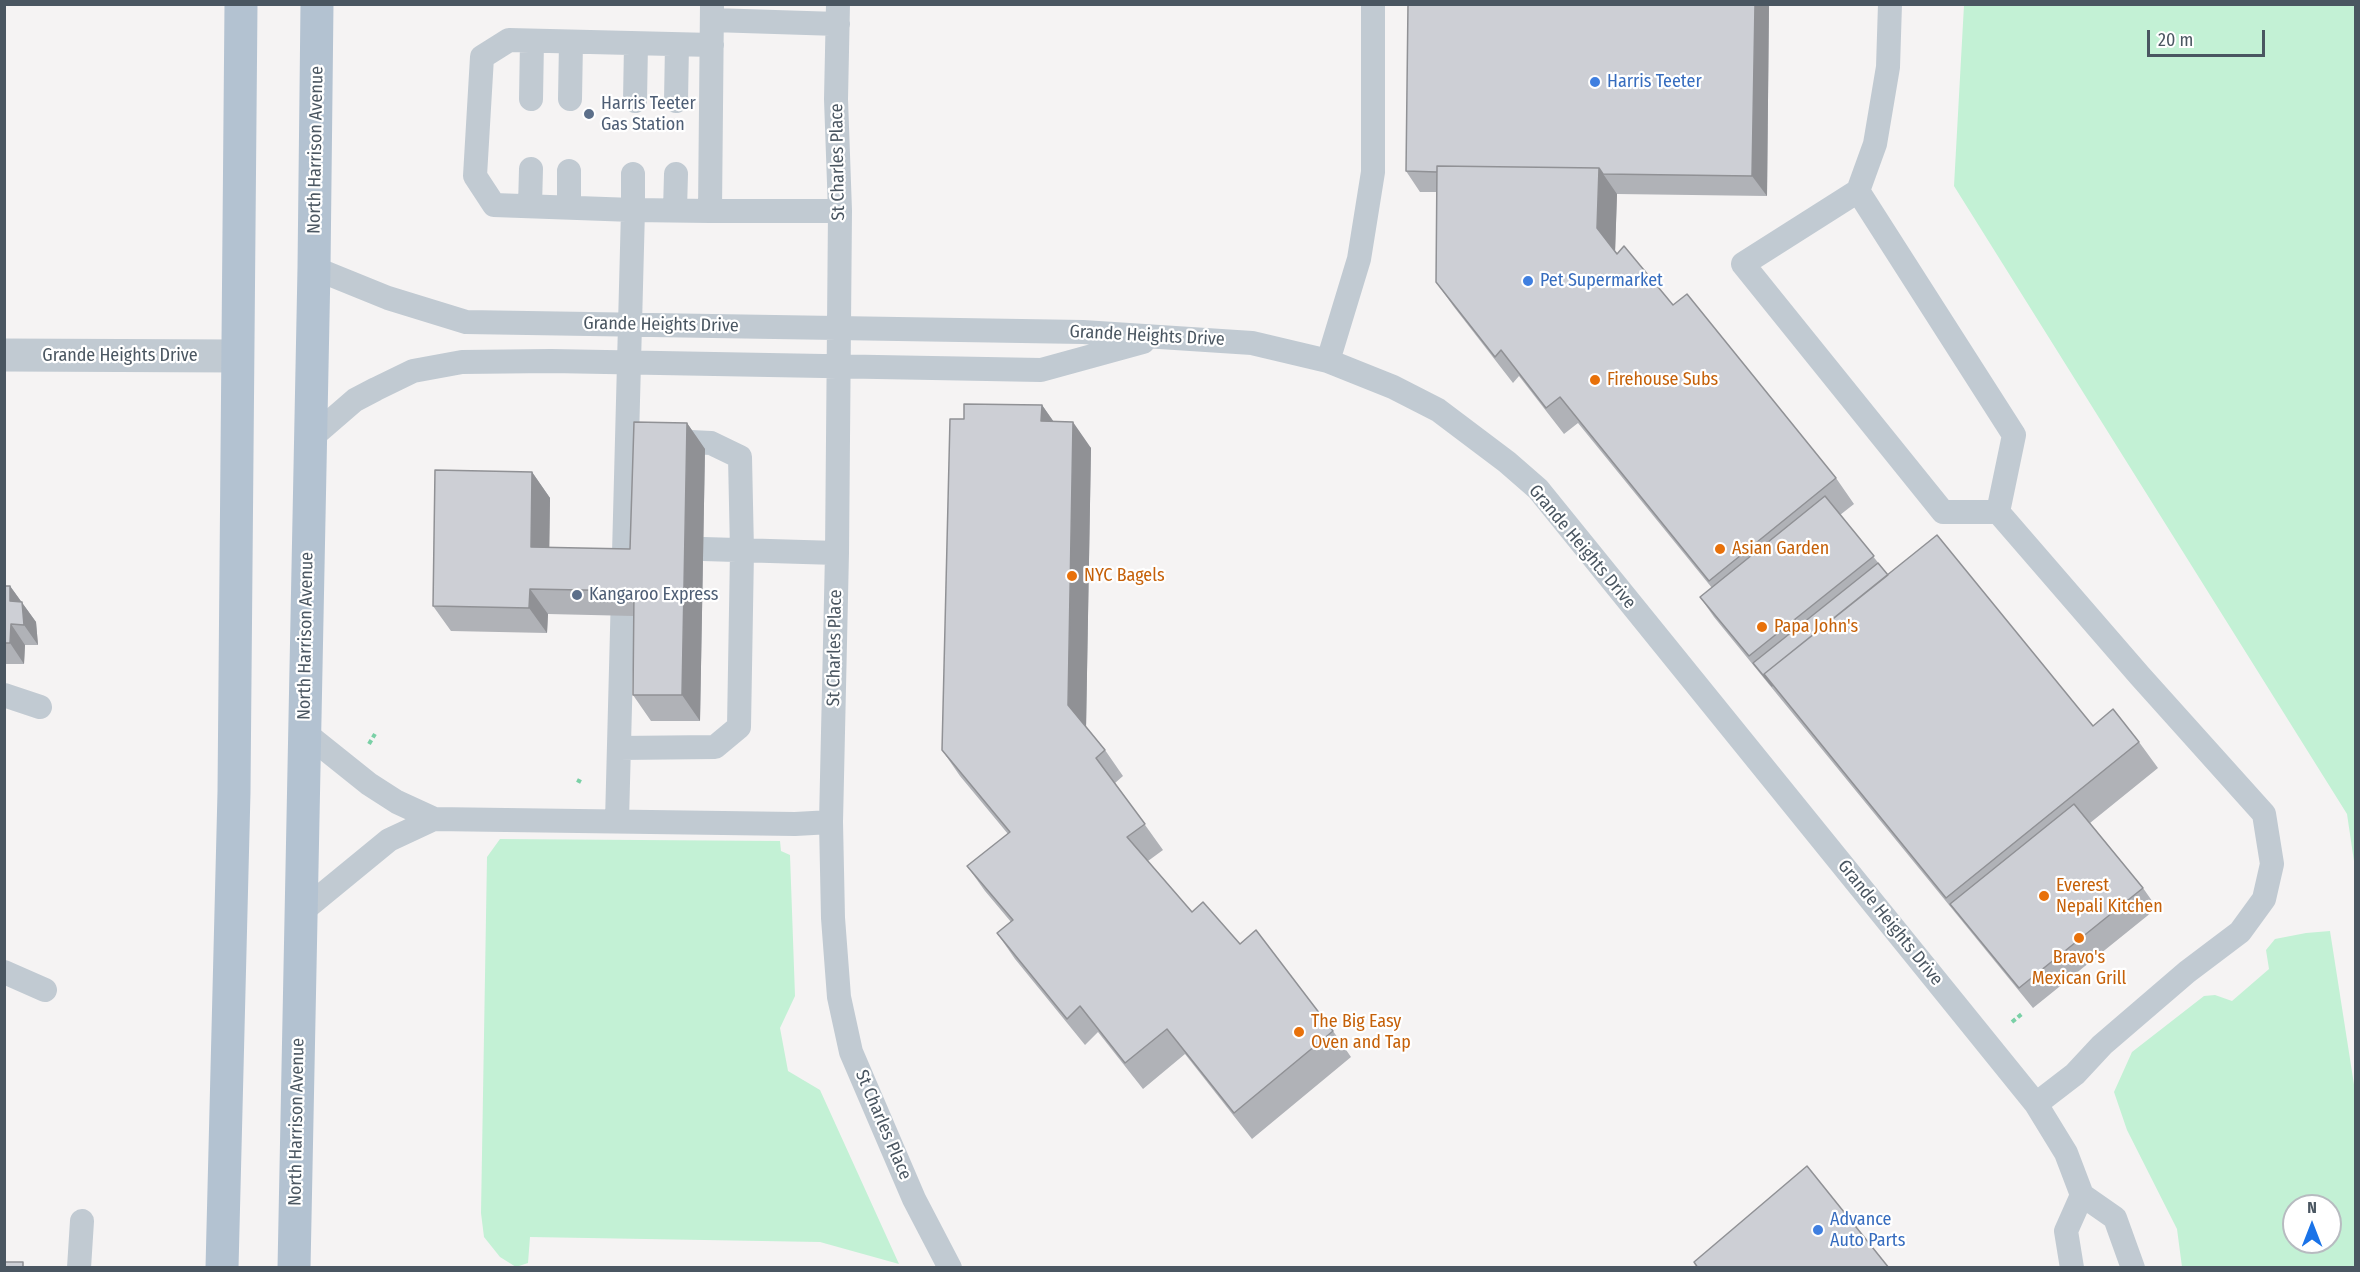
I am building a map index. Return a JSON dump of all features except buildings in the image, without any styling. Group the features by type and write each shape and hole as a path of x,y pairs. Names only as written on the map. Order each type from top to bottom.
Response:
{"main road":[{"path":"222,1268 234,792 236,356 241,4"},
{"name":"North Harrison Avenue","path":"294,1268 314,268 317,4"}],"street":[{"name":"Grande Heights Drive","path":"4,355 236,356"}],"lane":[{"path":"1328,361 1359,259 1373,172 1373,4"},
{"path":"1890,4 1888,67 1875,144 1858,192 1743,264 1943,512 1998,512 2140,676 2264,814 2272,864 2264,899 2240,932 2179,979 2102,1045 2075,1074 2036,1104"},
{"path":"710,211 712,12 838,14"},
{"name":"St Charles Place","path":"838,14 836,99 840,211 837,553 831,822 833,918 838,998 851,1052 914,1199 950,1268"},
{"path":"712,45 509,40 482,57 475,176 494,205 633,210 840,211"},
{"path":"531,99 532,41"},
{"path":"570,99 571,42"},
{"path":"635,101 636,44"},
{"path":"676,101 677,45"},
{"path":"530,206 531,169"},
{"path":"569,171 569,207"},
{"path":"617,821 633,174"},
{"path":"675,210 676,174"},
{"path":"1858,192 2014,435 1998,512"},
{"name":"Grande Heights Drive","path":"314,268 388,298 466,322 1083,332 1252,343 1328,361 1393,387 1437,410 1507,462 1538,489 2036,1104 2066,1153 2082,1195"},
{"path":"310,438 355,400 413,371 462,362 551,361 1041,370 1163,337"},
{"path":"619,748 715,747 739,727 742,551 740,457 711,443 626,440"},
{"path":"623,548 649,548"},
{"path":"703,549 837,553"},
{"path":"4,695 40,707"},
{"path":"304,732 369,784 397,802 434,819 795,824 831,822"},
{"path":"300,913 389,840 434,819"},
{"path":"4,972 45,990"},
{"path":"2072,1268 2066,1231 2082,1195 2115,1218 2133,1268"},
{"path":"79,1268 82,1221"}],"path":[{"path":"369,745 375,734"}],"green space":[{"path":"1964,5 2355,5 2355,868 2347,814 1954,186"},
{"path":"500,839 780,841 781,851 790,855 795,996 780,1028 788,1071 820,1090 899,1264 820,1242 530,1237 528,1263 516,1267 500,1257 484,1237 481,1213 487,857"},
{"path":"2330,931 2355,1091 2355,1267 2182,1267 2177,1229 2127,1130 2114,1092 2132,1052 2204,996 2215,995 2232,1001 2269,969 2266,950 2275,939"}],"place":[{"name":"Harris Teeter","path":"1595,82"},
{"name":"Harris Teeter Gas Station","path":"589,114"},
{"name":"Pet Supermarket","path":"1528,281"},
{"name":"Firehouse Subs","path":"1595,380"},
{"name":"Asian Garden","path":"1720,549"},
{"name":"NYC Bagels","path":"1072,576"},
{"name":"Kangaroo Express","path":"577,595"},
{"name":"Papa John's","path":"1762,627"},
{"name":"Everest Nepali Kitchen","path":"2044,896"},
{"name":"Bravo's Mexican Grill","path":"2079,938"},
{"name":"The Big Easy Oven and Tap","path":"1299,1032"},
{"name":"Advance Auto Parts","path":"1818,1230"}]}
